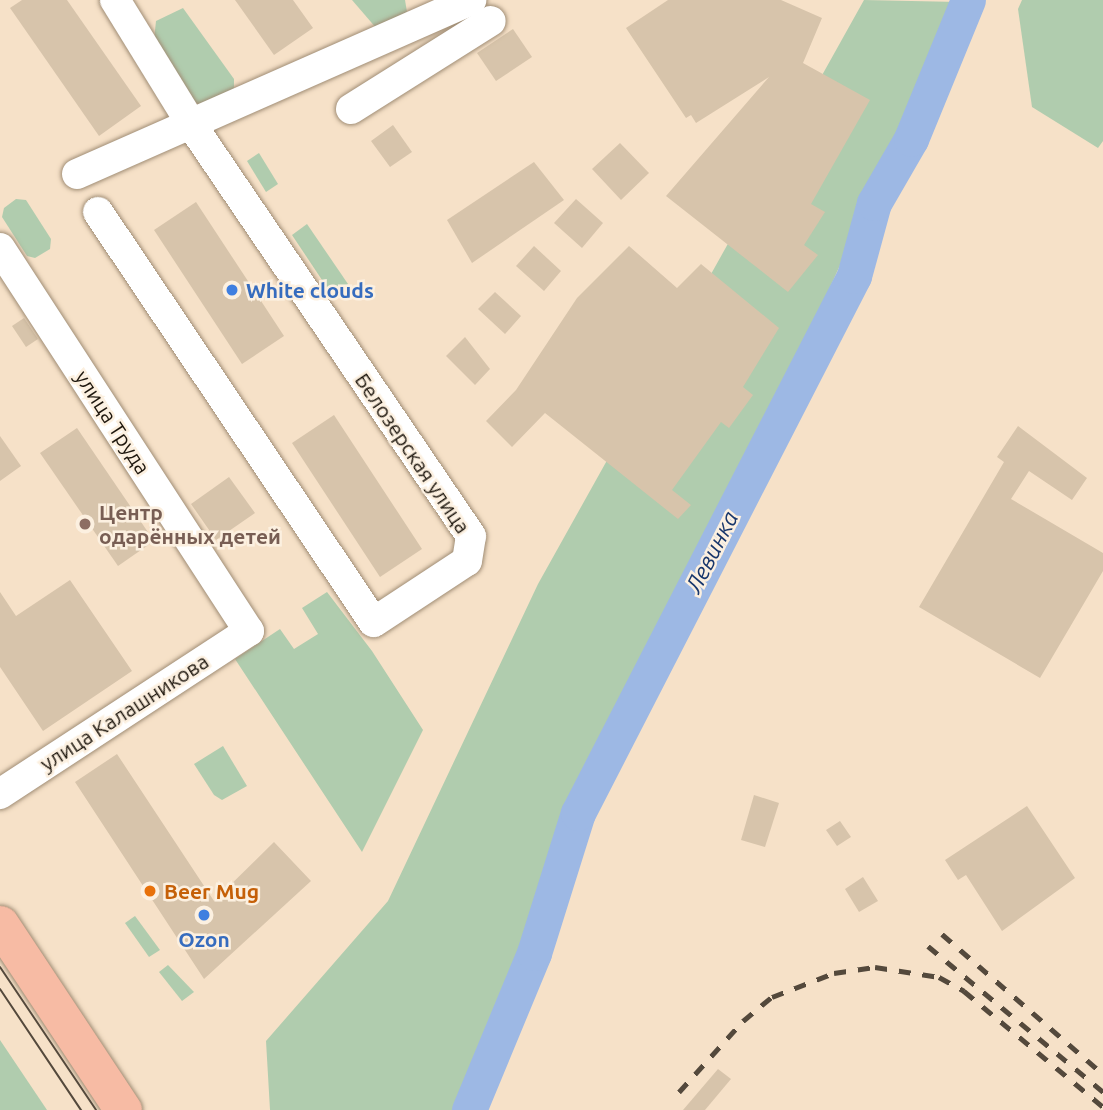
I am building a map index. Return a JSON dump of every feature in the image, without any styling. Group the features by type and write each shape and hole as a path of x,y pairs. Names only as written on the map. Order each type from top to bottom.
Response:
{"main road":[{"path":"0,924 123,1110"}],"street":[{"name":"Белозерская улица","path":"98,212 374,622 467,561 471,536 192,125 115,0"},
{"path":"77,174 192,125 251,95 420,24 481,11"},
{"path":"351,109 430,58 481,11"},
{"path":"420,24 430,58"},
{"name":"улица Труда","path":"0,248 249,631"},
{"name":"улица Калашникова","path":"0,794 249,631"}],"green space":[{"path":"352,0 405,0 407,12 377,29"},
{"path":"864,0 959,2 548,911 482,1110 270,1110 266,1041 388,901 538,584"},
{"path":"1022,0 1103,0 1103,141 1098,148 1032,107 1018,9"},
{"path":"183,8 234,79 234,91 202,106 195,102 154,40 156,21"},
{"path":"259,153 278,184 266,192 247,161"},
{"path":"16,199 26,200 51,239 50,249 35,258 27,256 2,217 4,208"},
{"path":"307,224 348,284 332,295 292,235"},
{"path":"327,592 372,651 423,730 362,852 235,659 280,629 294,649 318,634 302,608"},
{"path":"223,746 247,786 222,800 214,795 194,764"},
{"path":"135,916 160,950 149,957 125,923"},
{"path":"168,965 194,992 182,1001 159,972"},
{"path":"0,1040 47,1110 0,1110"}],"building":[{"path":"22,0 67,0 141,106 99,136 10,8"},
{"path":"235,0 293,0 313,28 274,55"},
{"path":"668,0 781,0 822,18 803,63 870,100 811,204 825,212 804,245 818,255 788,292 666,196 769,77 696,123 691,115 686,118 626,28"},
{"path":"513,29 532,57 496,81 477,53"},
{"path":"393,125 412,152 390,167 371,141"},
{"path":"620,143 649,173 621,200 592,169"},
{"path":"534,162 564,200 472,263 447,220"},
{"path":"576,199 603,223 582,248 554,223"},
{"path":"196,202 284,336 242,364 154,230"},
{"path":"534,246 561,271 544,291 516,266"},
{"path":"629,246 677,288 701,264 779,328 743,387 753,395 729,428 721,422 672,490 691,505 678,519 545,413 512,447 486,421 516,390 577,298"},
{"path":"495,292 521,316 505,334 478,309"},
{"path":"24,318 38,339 26,347 12,326"},
{"path":"465,337 490,369 475,385 446,356"},
{"path":"334,415 422,549 380,577 292,443"},
{"path":"1018,426 1087,478 1072,500 1029,471 1011,499 1103,553 1103,571 1040,678 919,607 1004,462 997,457"},
{"path":"77,428 154,541 118,566 40,453"},
{"path":"0,436 21,466 0,481"},
{"path":"229,477 255,513 216,540 191,504"},
{"path":"70,580 132,671 43,731 0,667 0,592 16,616"},
{"path":"117,754 214,901 274,842 311,881 204,979 75,782"},
{"path":"754,795 779,803 765,847 741,840"},
{"path":"1027,806 1075,878 1002,931 966,875 958,880 945,860"},
{"path":"840,821 851,837 837,846 826,830"},
{"path":"863,877 878,901 859,912 845,889"},
{"path":"718,1069 731,1079 705,1110 683,1110"}],"waterway":[{"name":"Левинка","path":"469,1110 534,953 578,813 854,276 874,203 911,139 968,0"}],"tram line":[{"path":"0,967 96,1110"},
{"path":"0,989 81,1110"}],"railway":[{"path":"942,934 1103,1074"},
{"path":"928,946 1103,1092"},
{"path":"679,1092 743,1021 772,997 834,973 875,967 939,977 964,991 1103,1107"}],"place":[{"name":"White clouds","path":"232,290"},
{"name":"Центр одарённых детей","path":"85,524"},
{"name":"Beer Mug","path":"150,891"},
{"name":"Ozon","path":"204,915"}]}
